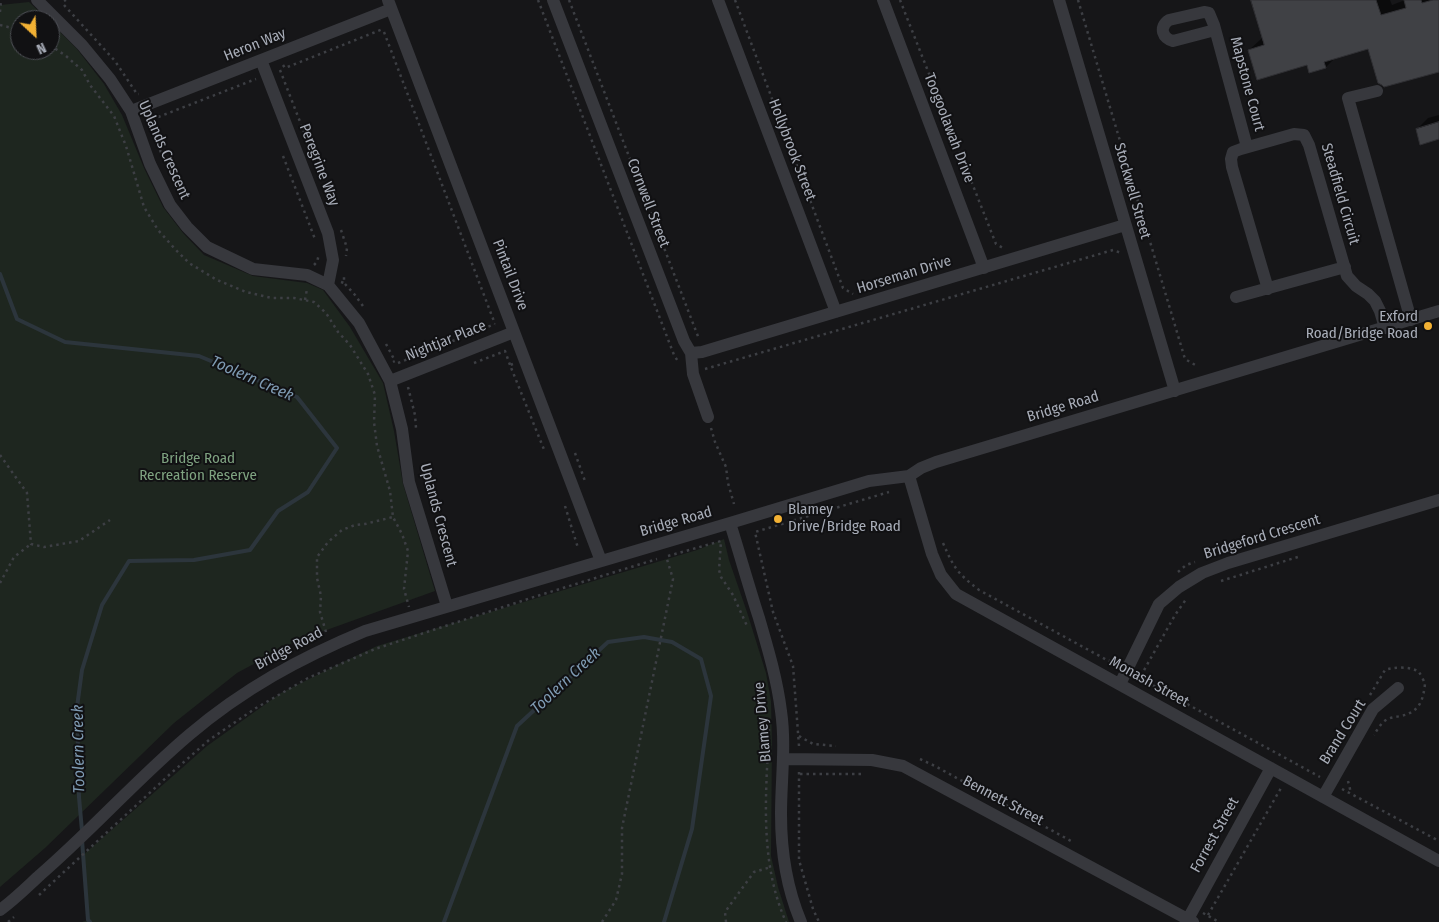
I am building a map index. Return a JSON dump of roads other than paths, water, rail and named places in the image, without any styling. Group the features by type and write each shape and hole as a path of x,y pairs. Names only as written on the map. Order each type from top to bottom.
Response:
{"street":[{"name":"Uplands Crescent","path":"37,0 82,45 110,79 131,111 150,164 170,205 187,227 207,247 253,268 309,276 328,285 358,324 390,381 402,429 409,482 447,606"},
{"name":"Cornwell Street","path":"553,0 684,341 691,353 692,374 708,417"},
{"name":"Hollybrook Street","path":"718,0 836,312"},
{"name":"Toogoolawah Drive","path":"883,0 982,262"},
{"name":"Stockwell Street","path":"1059,0 1174,391"},
{"name":"Heron Way","path":"131,111 261,60 389,4"},
{"name":"Pintail Drive","path":"389,4 601,561"},
{"name":"Mapstone Court","path":"1215,30 1247,147"},
{"name":"Peregrine Way","path":"261,60 328,233 333,260 328,285"},
{"path":"1376,91 1348,98 1411,320"},
{"name":"Steadfield Circuit","path":"1268,289 1231,159 1233,152 1247,147 1294,134 1304,135 1309,145 1347,276 1375,301 1385,328"},
{"name":"Horseman Drive","path":"691,353 702,352 836,312 982,262 1125,225"},
{"name":"Steadfield Circuit","path":"1236,297 1344,267"},
{"name":"Bridge Road","path":"0,910 64,855 190,734 230,702 282,670 325,648 365,631 869,480 909,476 936,462 1439,311"},
{"name":"Nightjar Place","path":"390,381 514,332"},
{"name":"Monash Street","path":"909,476 932,554 941,575 956,594 1439,861"},
{"name":"Bridgeford Crescent","path":"1120,684 1158,604 1179,587 1202,573 1228,563 1439,500"},
{"name":"Blamey Drive","path":"730,523 776,675 781,713 783,759 781,814 783,851 788,882 801,922"},
{"name":"Brand Court","path":"1323,797 1373,709 1398,688"},
{"name":"Bennett Street","path":"783,759 872,760 903,766 1190,920"},
{"name":"Forrest Street","path":"1190,920 1271,768"}],"waterway":[{"name":"Toolern Creek","path":"0,274 17,319 65,342 199,356 297,397 337,448 308,492 278,511 250,550 194,560 129,561 102,605 82,670 77,707 79,797 82,831"},
{"name":"Toolern Creek","path":"444,922 517,726 608,642 644,637 672,642 701,659 711,696 692,829 664,922"},
{"name":"Toolern Creek","path":"82,840 88,920 90,922"}],"place":[{"name":"Exford Road/Bridge Road","path":"1428,326"},
{"name":"Blamey Drive/Bridge Road","path":"778,519"}],"park label":[{"name":"Bridge Road Recreation Reserve","path":"198,468"}]}
